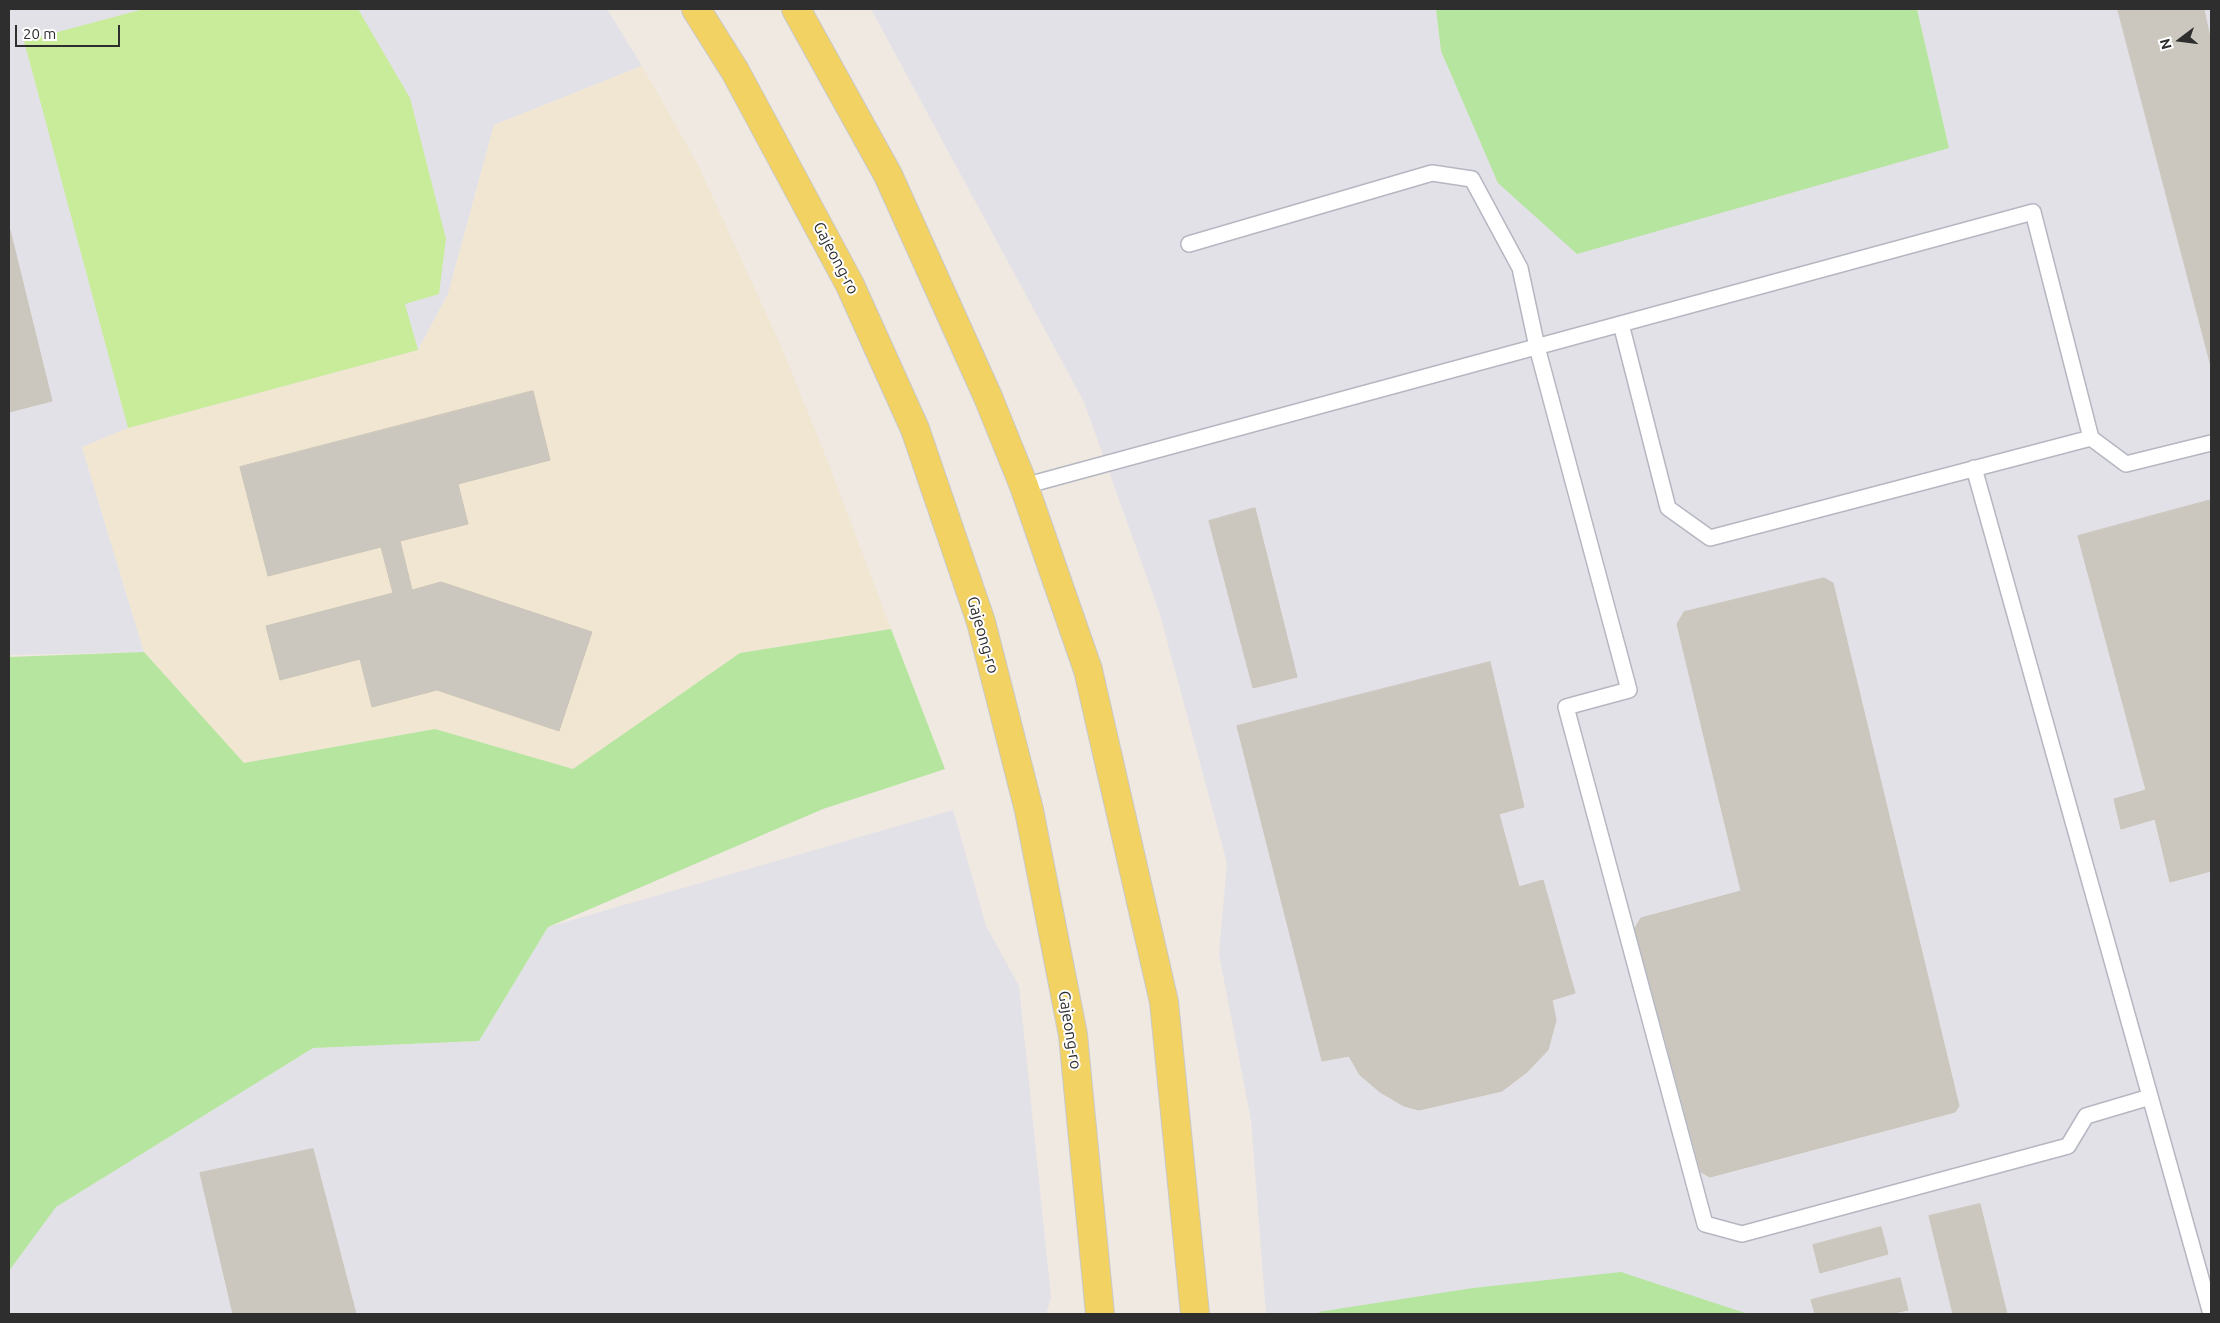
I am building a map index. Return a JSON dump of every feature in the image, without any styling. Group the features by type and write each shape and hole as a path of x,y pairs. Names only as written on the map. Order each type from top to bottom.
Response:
{"main road":[{"name":"Gajeong-ro","path":"696,9 735,72 850,285 915,429 981,622 1029,810 1073,1035 1100,1314"},
{"path":"796,9 888,175 988,397 1024,486 1088,670 1164,1002 1195,1314"}],"lane":[{"path":"1189,244 1432,173 1472,179 1520,268 1537,347 1629,690 1566,707 1705,1224 1742,1234 2068,1146 2086,1116 2150,1097"},
{"path":"1024,486 2033,212 2091,438 2126,464 2211,443"},
{"path":"1621,324 1668,508 1710,538 2091,438"},
{"path":"1974,468 2211,1314"}],"shaded area":[{"path":"9,9 607,9 642,66 494,125 448,294 418,350 82,447 144,652 9,655"},
{"path":"871,9 1436,9 1441,51 1949,148 1917,9 2211,9 2211,1314 1266,1314 1251,1120 1219,954 1227,863 1159,611 1084,402"},
{"path":"642,66 697,163 781,346 828,462 891,629 740,653 573,769 435,729 244,763 144,652 82,447 128,428 418,350 448,294 494,125"},
{"path":"953,810 986,926 1019,986 1051,1298 1046,1314 9,1314 9,1271 56,1207 313,1048 479,1041 548,927"}],"green space":[{"path":"144,9 358,9 410,98 446,239 439,294 405,304 418,350 128,428 24,41"},
{"path":"1436,9 1917,9 1949,148 1577,254 1498,183 1441,51"},
{"path":"891,629 945,769 823,809 548,927 479,1041 313,1048 56,1207 9,1271 9,657 144,652 244,763 435,729 573,769 740,653"},
{"path":"1621,1272 1748,1314 1323,1314 1318,1312 1473,1288"}],"building":[{"path":"2118,9 2207,9 2204,10 2211,42 2211,366"},
{"path":"9,226 52,401 9,412"},
{"path":"533,391 550,460 458,484 468,524 400,541 412,590 441,582 592,632 559,731 437,690 372,707 360,659 280,680 266,626 393,593 381,547 268,576 240,467"},
{"path":"2211,500 2211,871 2170,882 2155,819 2121,829 2114,799 2146,790 2078,536"},
{"path":"1255,508 1297,677 1253,688 1209,521"},
{"path":"1824,578 1833,583 1959,1106 1955,1112 1710,1177 1701,1172 1635,928 1641,918 1741,891 1677,624 1684,612"},
{"path":"1490,662 1524,807 1499,814 1519,887 1543,880 1575,993 1552,1000 1556,1020 1548,1050 1527,1072 1502,1091 1419,1110 1404,1106 1380,1092 1360,1075 1349,1056 1322,1061 1237,726"},
{"path":"313,1149 356,1314 233,1314 200,1173"},
{"path":"1980,1204 2007,1314 1953,1314 1929,1216"},
{"path":"1881,1227 1888,1254 1820,1273 1813,1245"},
{"path":"1900,1278 1908,1310 1889,1314 1815,1314 1811,1300"}]}
